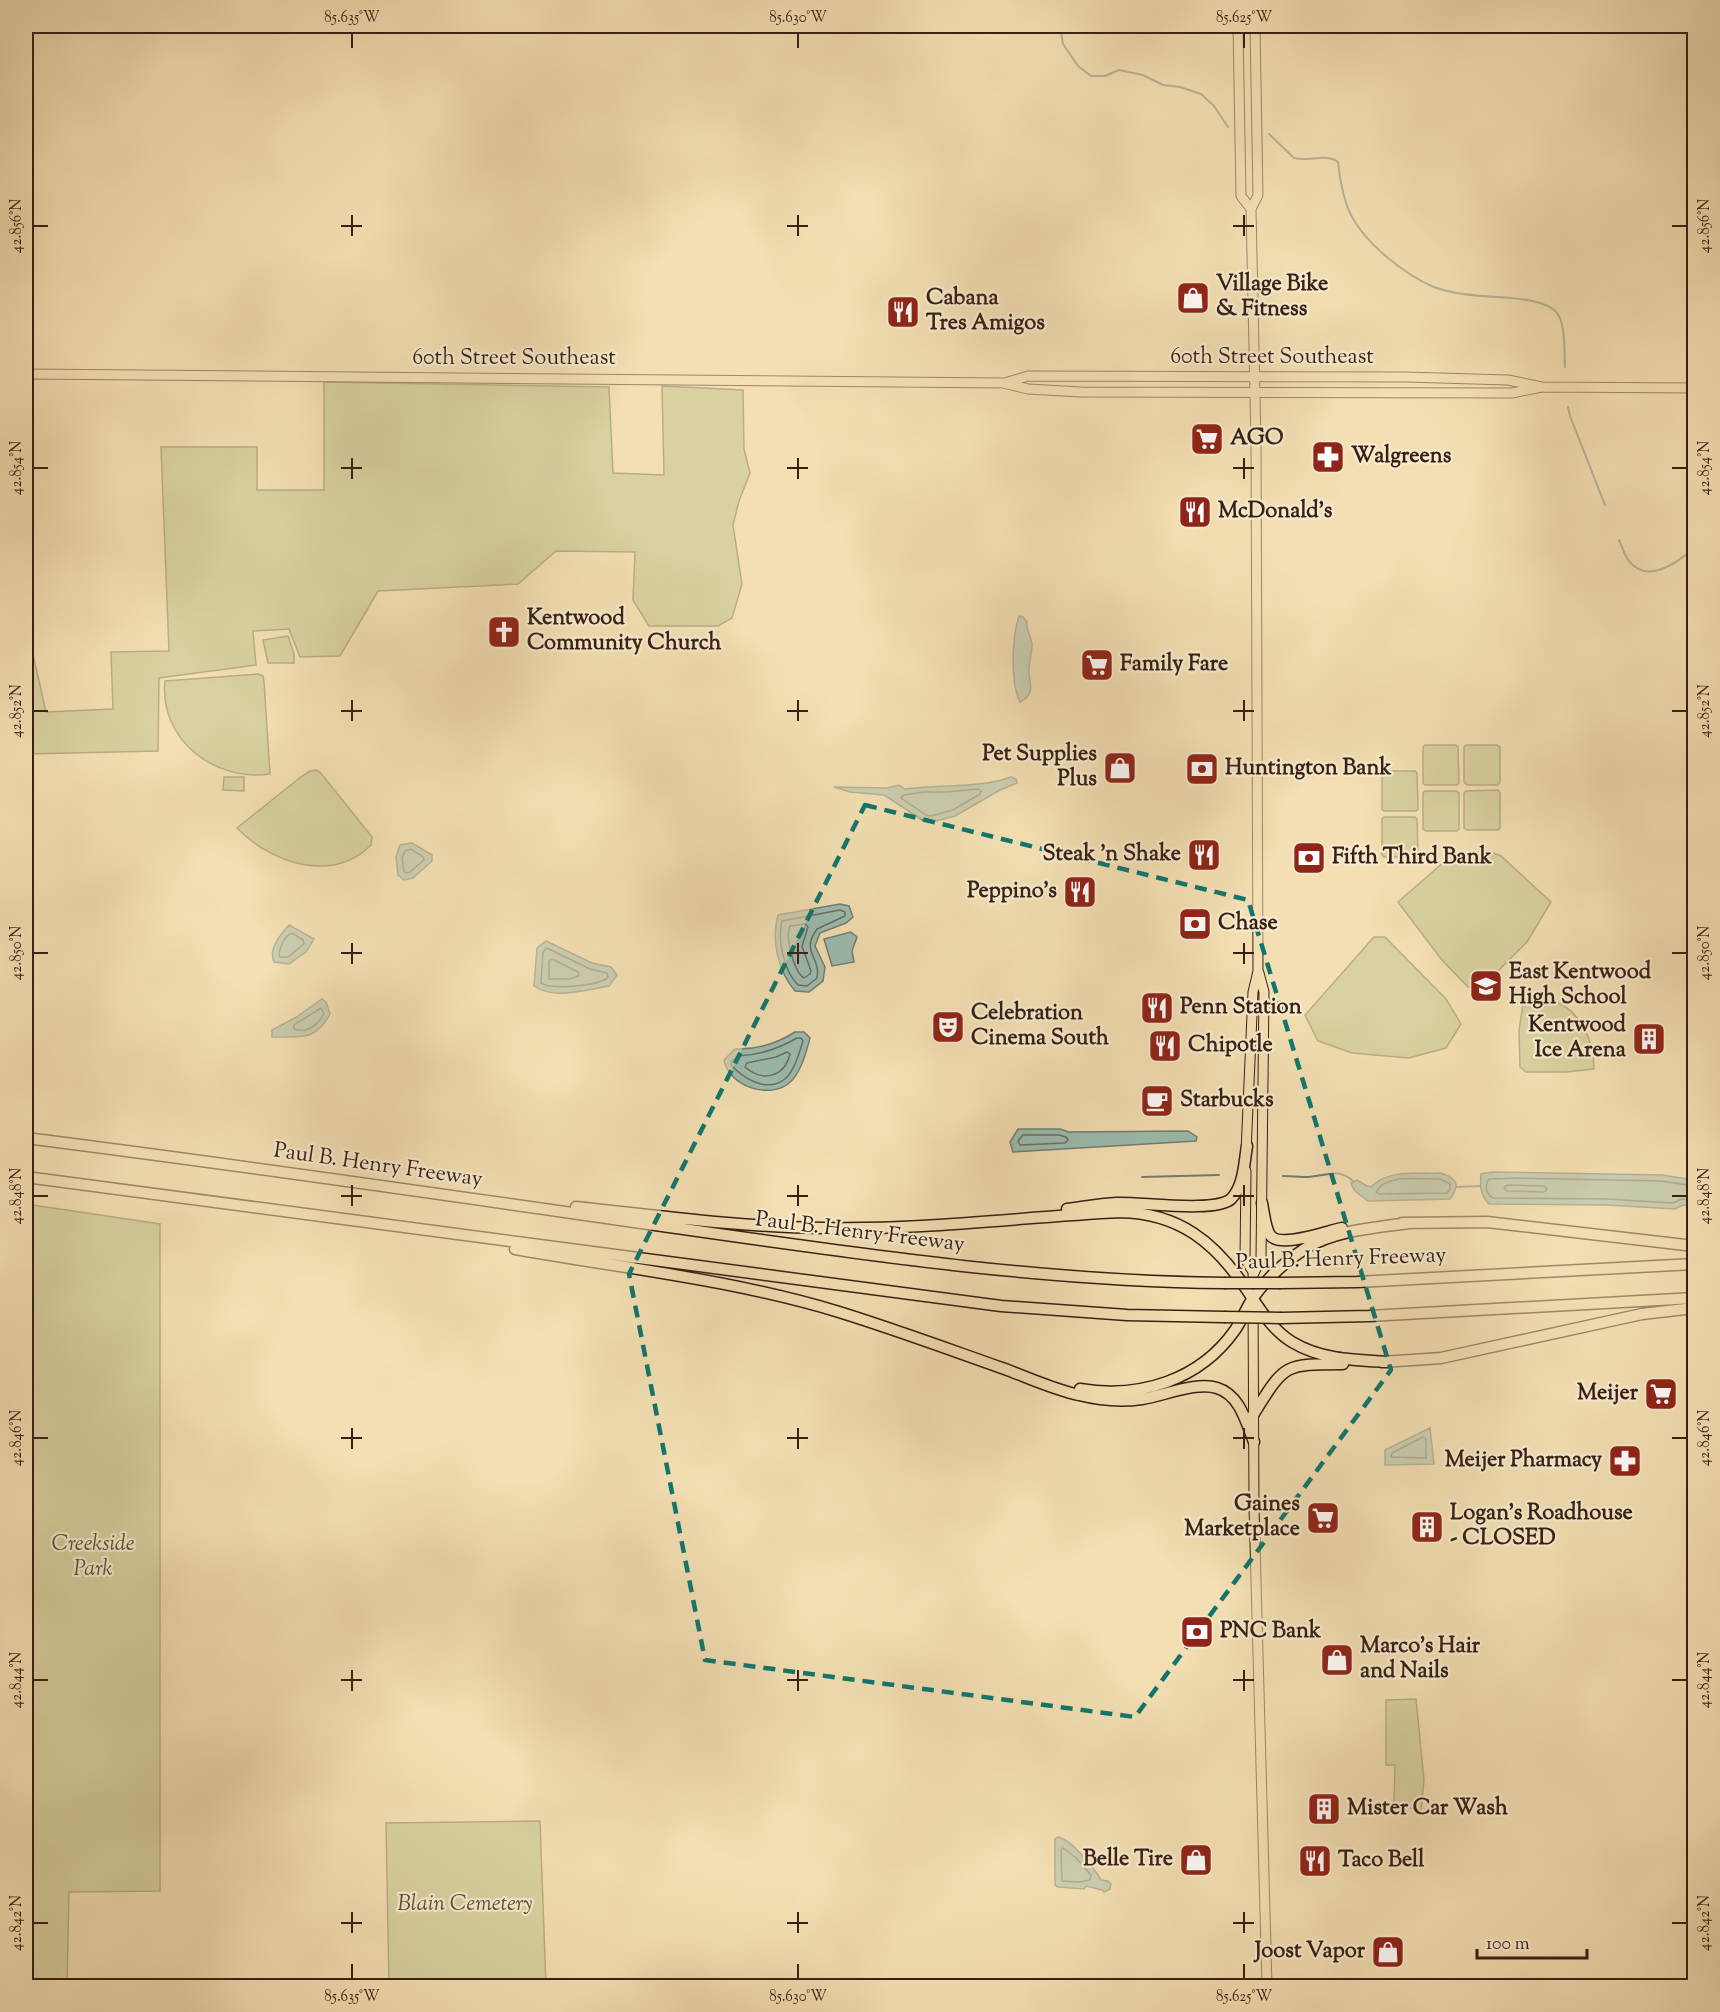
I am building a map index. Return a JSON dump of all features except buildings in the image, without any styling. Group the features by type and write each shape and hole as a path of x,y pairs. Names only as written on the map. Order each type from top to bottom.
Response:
{"highway":[{"name":"Paul B. Henry Freeway","path":"26,1138 753,1239 1018,1273 1136,1281 1281,1283 1368,1281 1695,1264"},
{"path":"1004,1220 1107,1204 1220,1204 1229,1200 1237,1190 1247,1146"},
{"path":"26,1177 1001,1306 1127,1316 1281,1318 1369,1316 1695,1298"},
{"path":"352,1182 762,1226 859,1228 920,1226 1120,1212 1142,1213 1163,1218 1189,1230 1211,1246 1239,1278 1282,1335 1306,1350 1345,1359 1390,1362"},
{"path":"1262,1203 1269,1233 1277,1240 1293,1240 1362,1224 1487,1222 1695,1246"},
{"path":"272,1210 756,1291 840,1312 1059,1390 1111,1400 1140,1399 1203,1386 1217,1388 1237,1402 1254,1442"},
{"path":"1005,1369 1092,1390 1120,1390 1161,1384 1190,1373 1215,1355 1236,1329 1253,1299 1275,1272 1308,1247 1353,1230 1408,1223"},
{"path":"1253,1415 1275,1380 1281,1373 1293,1367 1308,1364 1390,1362 1456,1356 1642,1314 1695,1308"}],"main road":[{"path":"1251,209 1241,196 1238,26 1244,27 1248,32 1250,75 1256,87"},
{"path":"1253,1272 1245,1259 1253,992 1258,971 1256,393 1251,209 1258,195 1255,26"},
{"path":"1240,157 1248,167 1258,168"},
{"name":"60th Street Southeast","path":"26,374 1003,383 1028,389 1118,392 1512,393 1542,387"},
{"name":"60th Street Southeast","path":"1003,383 1028,376 1396,377 1508,380 1542,387 1695,388"},
{"path":"1118,392 1124,382 1133,377"},
{"path":"1369,394 1393,385 1396,377"},
{"path":"1258,971 1264,992 1262,1203 1261,1259 1253,1272 1253,1415 1267,1986"}],"highlighted area":[{"path":"865,805 1248,900 1391,1370 1135,1717 705,1660 629,1274"}],"green space":[{"path":"324,382 609,387 613,473 664,475 662,386 743,390 744,449 750,473 733,525 742,584 732,618 718,626 649,626 633,600 635,552 556,551 518,584 378,591 340,656 300,657 289,629 253,631 256,665 159,678 158,751 26,754 26,629 31,629 30,641 46,712 113,709 111,652 169,651 161,447 257,447 257,490 324,490"},
{"path":"288,636 294,654 294,663 268,663 263,640"},
{"path":"258,674 263,676 264,682 270,774 249,775 211,764 195,753 181,738 171,722 166,702 165,681"},
{"path":"1425,745 1456,745 1458,747 1459,783 1457,785 1425,785 1423,783 1423,747"},
{"path":"1466,745 1497,745 1500,747 1500,782 1498,785 1467,785 1464,782 1464,747"},
{"path":"316,770 372,837 371,845 355,857 338,864 320,866 302,864 267,851 237,828 302,776"},
{"path":"1384,771 1415,771 1417,773 1418,809 1416,811 1384,811 1382,809 1382,773"},
{"path":"224,777 244,777 244,791 223,790"},
{"path":"1498,790 1500,793 1500,828 1498,830 1467,830 1464,828 1464,793 1466,791"},
{"path":"1425,791 1457,791 1459,793 1459,829 1457,831 1426,831 1423,829 1423,793"},
{"path":"1384,817 1415,817 1417,819 1418,855 1416,857 1384,857 1382,855 1382,819"},
{"path":"1488,851 1501,856 1551,902 1527,942 1482,987 1468,987 1442,960 1398,902 1451,856"},
{"path":"1374,937 1385,937 1446,999 1461,1024 1446,1048 1409,1058 1352,1053 1318,1041 1305,1015"},
{"path":"1524,997 1545,998 1559,1003 1576,1017 1588,1036 1594,1069 1526,1072 1520,1067 1519,1031"},
{"name":"Creekside Park","path":"26,1204 160,1224 160,1891 69,1892 67,1986 26,1986"},
{"path":"1416,1699 1424,1780 1421,1811 1394,1803 1395,1765 1386,1765 1386,1700"},
{"name":"Blain Cemetery","path":"540,1821 546,1986 389,1986 386,1823"}],"water":[{"path":"1019,616 1027,622 1032,645 1029,670 1030,693 1020,702 1013,672 1015,635"},
{"path":"1011,777 1016,779 1017,783 1000,790 955,816 932,822 924,821 884,795 850,792 834,787 887,788 899,785 905,789 972,785"},
{"path":"412,843 432,855 432,861 413,878 404,880 398,875 396,857 400,845"},
{"path":"840,904 849,906 853,917 846,923 820,933 815,946 825,967 823,981 809,992 795,991 780,965 775,935 778,915"},
{"path":"289,925 314,939 306,952 289,964 274,962 274,947"},
{"path":"851,932 857,937 852,951 854,962 832,966 824,939"},
{"path":"546,941 592,963 611,967 617,975 609,986 570,993 542,990 534,986 537,948"},
{"path":"322,999 326,1002 330,1014 319,1029 306,1036 272,1037 272,1030 295,1018"},
{"path":"795,1032 804,1032 810,1038 800,1069 788,1084 770,1090 760,1090 741,1083 727,1069 724,1060 735,1049 766,1045"},
{"path":"1018,1129 1060,1129 1069,1132 1188,1131 1197,1137 1196,1141 1013,1152 1010,1142"},
{"path":"1492,1172 1662,1175 1694,1180 1694,1206 1683,1205 1675,1209 1607,1205 1489,1204 1481,1190 1481,1174"},
{"path":"1441,1173 1456,1183 1450,1199 1368,1201 1354,1190 1351,1183 1357,1180 1371,1187 1386,1177 1395,1175"},
{"path":"1430,1428 1434,1464 1385,1465 1385,1450"},
{"path":"1058,1837 1076,1849 1101,1880 1111,1884 1110,1889 1104,1892 1086,1886 1084,1889 1055,1885 1055,1839"}],"waterway":[{"path":"1060,26 1063,44 1078,66 1091,76 1105,76 1119,70 1143,75 1163,85 1180,87 1201,94 1214,106 1228,127"},
{"path":"1269,134 1294,158 1328,158 1338,162 1346,202 1357,226 1387,257 1411,275 1434,287 1449,291 1529,300 1552,309 1557,313 1562,324 1565,367"},
{"path":"1568,407 1605,505"},
{"path":"1619,540 1629,561 1645,571 1663,569 1694,548"},
{"path":"1283,1176 1308,1177 1338,1174 1354,1182"},
{"path":"1142,1177 1219,1175"},
{"path":"1456,1187 1480,1186"}],"place":[{"name":"Village Bike & Fitness","path":"1193,298"},
{"name":"Cabana Tres Amigos","path":"903,312"},
{"name":"AGO","path":"1207,439"},
{"name":"Walgreens","path":"1328,457"},
{"name":"McDonald's","path":"1195,512"},
{"name":"Kentwood Community Church","path":"504,632"},
{"name":"Family Fare","path":"1097,665"},
{"name":"Pet Supplies Plus","path":"1120,768"},
{"name":"Huntington Bank","path":"1202,769"},
{"name":"Steak 'n Shake","path":"1204,855"},
{"name":"Fifth Third Bank","path":"1309,858"},
{"name":"Peppino's","path":"1080,892"},
{"name":"Chase","path":"1195,924"},
{"name":"East Kentwood High School","path":"1486,986"},
{"name":"Penn Station","path":"1157,1008"},
{"name":"Celebration Cinema South","path":"948,1027"},
{"name":"Kentwood Ice Arena","path":"1649,1039"},
{"name":"Chipotle","path":"1165,1046"},
{"name":"Starbucks","path":"1157,1101"},
{"name":"Meijer","path":"1661,1394"},
{"name":"Meijer Pharmacy","path":"1625,1461"},
{"name":"Gaines Marketplace","path":"1323,1518"},
{"name":"Logan's Roadhouse - CLOSED","path":"1427,1527"},
{"name":"PNC Bank","path":"1197,1632"},
{"name":"Marco's Hair and Nails","path":"1337,1660"},
{"name":"Mister Car Wash","path":"1324,1809"},
{"name":"Belle Tire","path":"1196,1860"},
{"name":"Taco Bell","path":"1315,1861"},
{"name":"Joost Vapor","path":"1388,1952"}]}
